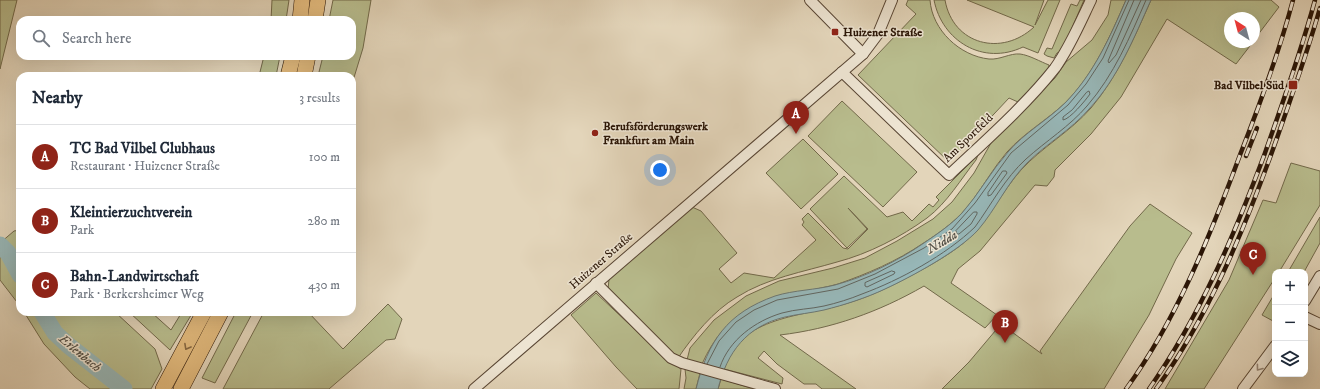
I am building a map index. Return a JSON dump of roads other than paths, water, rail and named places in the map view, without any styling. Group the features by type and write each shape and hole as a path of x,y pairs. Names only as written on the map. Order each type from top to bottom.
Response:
{"highway":[{"path":"300,16 302,0"},
{"path":"316,16 318,0"},
{"path":"289,72 292,60"},
{"path":"305,72 307,60"},
{"path":"163,389 202,316"},
{"path":"181,389 219,316"}],"street":[{"path":"810,0 863,54"},
{"name":"Huizener Straße","path":"474,389 863,54 878,34 892,0"},
{"name":"Am Sportfeld","path":"842,72 949,175 991,135 1055,68 1067,50 1091,0"},
{"path":"1308,296 1320,276"},
{"path":"596,283 671,358 689,365 776,388"},
{"path":"1308,318 1320,324"},
{"path":"1243,389 1272,350"}],"water":[{"name":"Nidda","path":"1126,0 1151,0 1117,71 1109,84 1082,117 1027,163 1007,187 978,230 970,238 934,263 908,278 878,292 832,308 785,317 760,327 749,334 733,352 727,363 718,389 696,389 701,372 714,343 732,320 744,311 775,296 790,292 835,285 869,273 914,250 939,233 962,213 1014,145 1059,109 1076,91 1093,67"}],"waterway":[{"name":"Erlenbach","path":"0,245 8,253 16,268"},
{"name":"Erlenbach","path":"44,316 55,333 69,346 124,389"}],"railway":[{"path":"1126,389 1144,362 1177,306 1217,216 1262,98 1282,39 1293,0"},
{"path":"1149,389 1184,333 1200,304 1241,215 1285,96 1315,0"},
{"path":"1156,389 1175,362 1208,304 1249,214 1272,152 1320,8"},
{"path":"1246,156 1257,128"}],"place":[{"name":"Huizener Straße","path":"835,32"},
{"name":"Bad Vilbel Süd","path":"1293,85"},
{"name":"Berufsförderungswerk Frankfurt am Main","path":"595,133"},
{"name":"TC Bad Vilbel Clubhaus","path":"796,134"},
{"name":"Bahn-Landwirtschaft","path":"1253,275"},
{"name":"Kleintierzuchtverein","path":"1005,343"}]}
